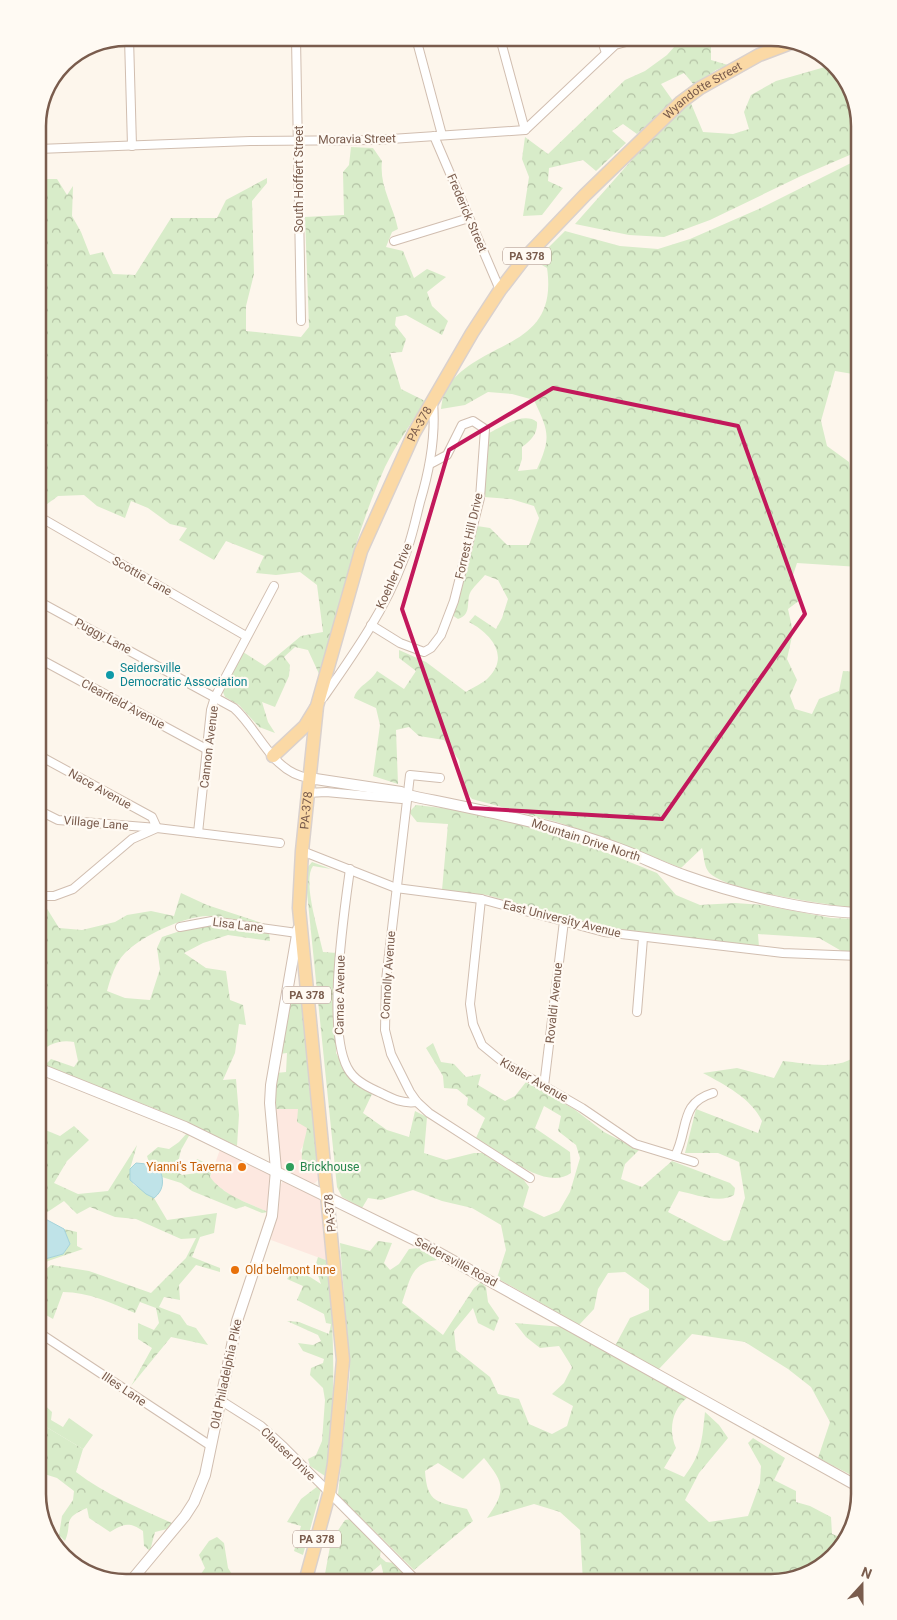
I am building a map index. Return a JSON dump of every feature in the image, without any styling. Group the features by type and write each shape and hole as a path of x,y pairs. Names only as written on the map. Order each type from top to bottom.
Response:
{"main road":[{"name":"Wyandotte Street","path":"649,134 681,102 700,88 759,55 781,47"},
{"name":"PA-378","path":"307,1574 329,1494 338,1436 343,1360 299,908 307,793 317,706 361,550 414,433 472,333 500,290 524,259 585,195 649,134"},
{"path":"273,756 305,726 317,706"}],"street":[{"path":"129,46 132,146"},
{"name":"South Hoffert Street","path":"296,46 299,127 296,140 300,321"},
{"name":"Frederick Street","path":"418,46 438,136 469,218 500,290"},
{"path":"502,46 525,130 614,46"},
{"path":"604,46 606,53"},
{"name":"Moravia Street","path":"46,149 296,140 376,140 525,130"},
{"path":"394,241 469,218"},
{"name":"Koehler Drive","path":"317,706 371,625 403,561 430,464 435,422 433,402"},
{"name":"Forrest Hill Drive","path":"371,625 400,643 424,652 431,648 446,625 480,498 485,429 473,421 462,424 446,455 430,464"},
{"name":"Scottie Lane","path":"46,521 246,636"},
{"name":"Cannon Avenue","path":"198,833 215,697 274,586"},
{"name":"Puggy Lane","path":"46,605 215,697 242,715 273,756 293,774 309,778"},
{"name":"Clearfield Avenue","path":"46,662 208,750"},
{"name":"Nace Avenue","path":"46,759 152,817 157,828"},
{"name":"Connolly Avenue","path":"440,778 410,775 386,976 386,1030 396,1067 417,1102 435,1118 530,1178"},
{"name":"Mountain Drive North","path":"309,778 401,792 407,795 561,829 620,849 684,876 734,892 851,913"},
{"path":"307,793 326,792 402,799 407,795"},
{"name":"Village Lane","path":"46,814 58,820 157,828 280,843"},
{"path":"46,896 54,896 73,888 132,839 157,828"},
{"name":"East University Avenue","path":"302,851 396,888 481,899 599,931 643,938 783,953 851,956"},
{"name":"Camac Avenue","path":"350,870 337,1003 340,1047 350,1072 366,1085 402,1102 417,1102"},
{"name":"Kistler Avenue","path":"481,899 470,994 472,1024 478,1038 488,1052 635,1144 694,1162"},
{"name":"Old Philadelphia Pike","path":"136,1574 194,1502 205,1474 237,1321 272,1216 276,1170 270,1103 271,1085 297,933 299,908"},
{"name":"Lisa Lane","path":"180,926 212,921 297,933"},
{"name":"Rovaldi Avenue","path":"544,1086 564,921"},
{"path":"637,1012 643,938"},
{"name":"Seidersville Road","path":"46,1071 163,1118 276,1170 453,1260 796,1454 851,1482"},
{"path":"675,1156 691,1106 702,1096 713,1093"},
{"name":"Illes Lane","path":"46,1337 211,1446"},
{"name":"Clauser Drive","path":"220,1400 261,1426 410,1574"}],"highlighted area":[{"path":"553,388 738,426 805,614 662,819 471,808 402,609 449,450"}],"shaded area":[{"path":"275,1109 298,1109 308,1128 306,1141 300,1151 319,1173 319,1179 315,1183 310,1184 280,1167"},
{"path":"221,1147 269,1173 271,1176 268,1212 233,1197 215,1184 210,1177"},
{"path":"287,1180 320,1198 328,1261 271,1240 281,1184"}],"green space":[{"path":"675,46 711,46 711,60 728,65 716,70 694,85 684,73 661,84 673,101 637,134 623,124 612,131 626,143 596,171 583,160 549,168 548,181 563,188 542,215 523,216 529,177 522,159 525,137 548,154 625,80 645,71 667,55"},
{"path":"824,67 827,70 840,86 845,96 851,127 851,154 801,176 710,220 664,237 629,235 575,224 646,144 690,101 703,132 733,134 749,129 744,112 751,95 776,81"},
{"path":"351,147 373,148 382,161 384,187 398,229 392,232 386,247 403,251 414,278 427,269 446,277 427,292 432,306 448,321 442,335 406,315 396,317 395,325 406,339 402,352 390,353 401,389 425,401 389,458 374,492 348,570 320,676 308,650 295,647 284,657 290,665 289,676 275,707 262,702 268,722 275,733 259,727 239,705 225,697 223,692 243,652 265,666 301,636 323,632 317,585 300,572 276,575 256,573 264,556 226,541 214,560 179,540 187,528 170,524 148,508 131,501 125,518 97,506 84,495 58,496 46,505 46,179 57,179 67,195 73,186 72,216 90,255 103,252 113,274 135,275 171,218 217,218 226,200 267,178 267,183 252,201 254,274 246,306 246,331 301,337 309,327 305,217 344,215 343,172 349,165"},
{"path":"851,163 851,374 835,371 821,421 827,446 849,462 851,476 851,566 797,563 792,578 800,600 788,609 793,632 787,659 797,680 790,696 795,709 812,714 819,699 839,691 843,671 851,672 850,908 774,895 732,885 717,878 708,871 702,848 681,868 611,840 557,822 472,799 463,788 459,760 444,740 419,736 409,727 396,730 398,784 373,776 380,725 376,708 354,698 358,690 377,671 404,689 416,671 399,658 399,650 426,662 466,692 487,679 495,669 498,661 495,645 484,632 469,622 475,615 496,629 508,599 498,580 485,575 469,595 466,614 458,619 452,615 477,526 490,528 507,545 529,545 539,518 534,506 511,499 484,497 489,433 519,419 532,419 537,422 533,436 522,447 522,459 518,471 537,469 545,449 545,427 534,400 512,394 488,392 465,405 441,409 447,387 462,371 479,359 515,340 530,329 541,314 548,295 547,268 535,261 565,231 620,246 658,249 690,239 761,208"},
{"path":"416,805 459,810 510,820 595,848 657,873 676,895 700,905 735,903 763,905 831,918 851,919 851,953 845,953 819,938 758,934 759,947 647,935 601,927 487,895 442,890 448,824 417,822 409,812"},
{"path":"312,862 331,869 313,866 310,873 310,895 323,952 337,953 336,1053 350,1078 372,1094 363,1113 387,1130 409,1137 415,1111 427,1117 424,1153 446,1160 474,1153 483,1153 523,1179 529,1187 523,1207 544,1217 559,1211 570,1192 580,1158 576,1145 558,1131 561,1116 544,1106 535,1128 570,1152 571,1173 560,1177 548,1177 522,1168 476,1138 485,1118 467,1105 468,1098 457,1089 444,1088 443,1076 426,1048 433,1043 441,1062 454,1064 466,1077 481,1074 478,1085 505,1101 515,1096 526,1082 574,1109 604,1132 639,1150 625,1164 621,1179 642,1187 672,1161 730,1183 735,1188 734,1195 722,1199 707,1198 679,1191 668,1212 724,1241 730,1240 745,1198 739,1162 718,1153 685,1153 696,1109 758,1133 762,1121 751,1105 744,1099 728,1087 703,1073 737,1068 774,1078 783,1061 823,1065 843,1063 851,1059 851,1475 818,1458 830,1422 811,1387 788,1369 745,1342 692,1334 658,1370 615,1346 630,1318 649,1310 649,1289 625,1272 608,1273 598,1289 594,1309 579,1325 497,1278 506,1250 501,1225 472,1208 442,1201 413,1190 381,1200 368,1198 362,1208 342,1197 337,1187 306,869"},
{"path":"181,893 207,905 271,926 209,916 177,923 132,946 116,966 107,991 125,998 150,1000 160,969 157,948 162,937 198,925 216,925 269,933 270,941 228,935 203,943 184,953 206,968 226,971 230,1000 243,1005 246,1025 239,1024 235,1053 223,1080 236,1079 239,1115 237,1146 156,1109 46,1067 51,1059 74,1067 78,1061 74,1042 64,1041 54,1043 46,1048 46,907 59,928 82,930 115,922 127,915 151,911 174,916"},
{"path":"289,1001 303,1001 319,1173 310,1171 302,1162 307,1128 297,1122 298,1109 275,1109 276,1073 286,1072 287,1053 279,1054"},
{"path":"74,1126 89,1140 67,1161 54,1183 78,1194 108,1191 137,1145 130,1169 133,1184 154,1198 167,1220 217,1213 214,1233 200,1237 192,1257 220,1268 220,1272 196,1265 179,1285 180,1300 164,1297 159,1307 180,1315 187,1325 196,1328 208,1345 171,1337 131,1386 152,1348 138,1339 138,1323 154,1330 159,1323 156,1308 140,1302 135,1313 91,1296 63,1292 53,1319 46,1315 46,1270 51,1265 89,1271 151,1293 186,1258 196,1238 181,1239 136,1219 115,1217 90,1207 77,1214 64,1201 46,1213 46,1130 60,1136"},
{"path":"187,1133 190,1134 181,1150 176,1171 182,1175 197,1173 193,1166 197,1159 206,1163 205,1167 212,1169 210,1177 222,1189 236,1198 268,1212 262,1213 245,1206 236,1209 192,1191 181,1183 162,1177 161,1173 150,1166 147,1156 158,1147 169,1149"},
{"path":"64,1229 77,1232 77,1246 83,1249 46,1263 46,1259 63,1254 70,1244"},
{"path":"378,1241 392,1243 384,1263 390,1270 399,1264 409,1249 419,1248 437,1260 421,1265 416,1269 409,1281 402,1303 443,1335 474,1288 481,1282 486,1287 488,1302 499,1318 494,1331 478,1323 473,1308 454,1331 456,1350 490,1377 498,1394 519,1399 529,1424 552,1434 567,1426 573,1406 552,1394 564,1383 572,1367 559,1346 540,1348 526,1337 515,1323 563,1327 688,1397 675,1414 672,1434 676,1448 664,1468 684,1477 698,1453 705,1412 719,1425 728,1438 699,1473 685,1500 709,1522 748,1516 760,1483 761,1466 748,1443 753,1438 785,1458 774,1480 796,1491 796,1502 810,1506 831,1517 832,1534 838,1536 837,1538 831,1546 811,1563 786,1572 770,1574 583,1574 580,1530 560,1512 534,1504 487,1518 498,1500 500,1487 496,1474 484,1458 463,1479 438,1463 425,1471 428,1490 432,1496 441,1503 467,1509 473,1521 414,1570 338,1495 350,1372 340,1243 370,1251"},
{"path":"318,1257 328,1261 333,1342 333,1395 325,1476 310,1466 308,1459 316,1455 322,1441 325,1400 323,1388 310,1375 311,1368 323,1363 324,1359 303,1351 298,1343 313,1345 321,1341 318,1335 287,1321 299,1322 329,1334 331,1324 326,1323 324,1314 297,1300 303,1286 287,1279 291,1274 304,1273 321,1284 315,1267"},
{"path":"46,1406 52,1412 51,1420 63,1427 69,1418 93,1435 83,1449 46,1427"},
{"path":"46,1427 83,1449 76,1472 111,1494 172,1523 167,1529 155,1532 150,1551 144,1546 143,1531 134,1526 126,1525 110,1532 89,1518 87,1508 74,1515 69,1522 65,1541 59,1535 62,1516 73,1500 74,1491 57,1478 46,1475"},
{"path":"318,1486 321,1490 303,1555 294,1551 301,1526 287,1522 301,1499"},
{"path":"351,1519 381,1549 380,1557 386,1562 394,1563 404,1574 383,1574 381,1564 369,1574 325,1574 331,1541 345,1520"},
{"path":"217,1537 224,1543 228,1568 232,1574 201,1574 205,1568 199,1555 209,1541"}],"water":[{"path":"136,1163 147,1164 161,1173 162,1186 154,1198 146,1194 130,1180 130,1169"},
{"path":"46,1219 64,1229 70,1244 63,1254 46,1259"}],"place":[{"name":"Seidersville Democratic Association","path":"110,675"},
{"name":"Yianni's Taverna","path":"242,1167"},
{"name":"Brickhouse","path":"290,1167"},
{"name":"Old belmont Inne","path":"235,1270"}]}
